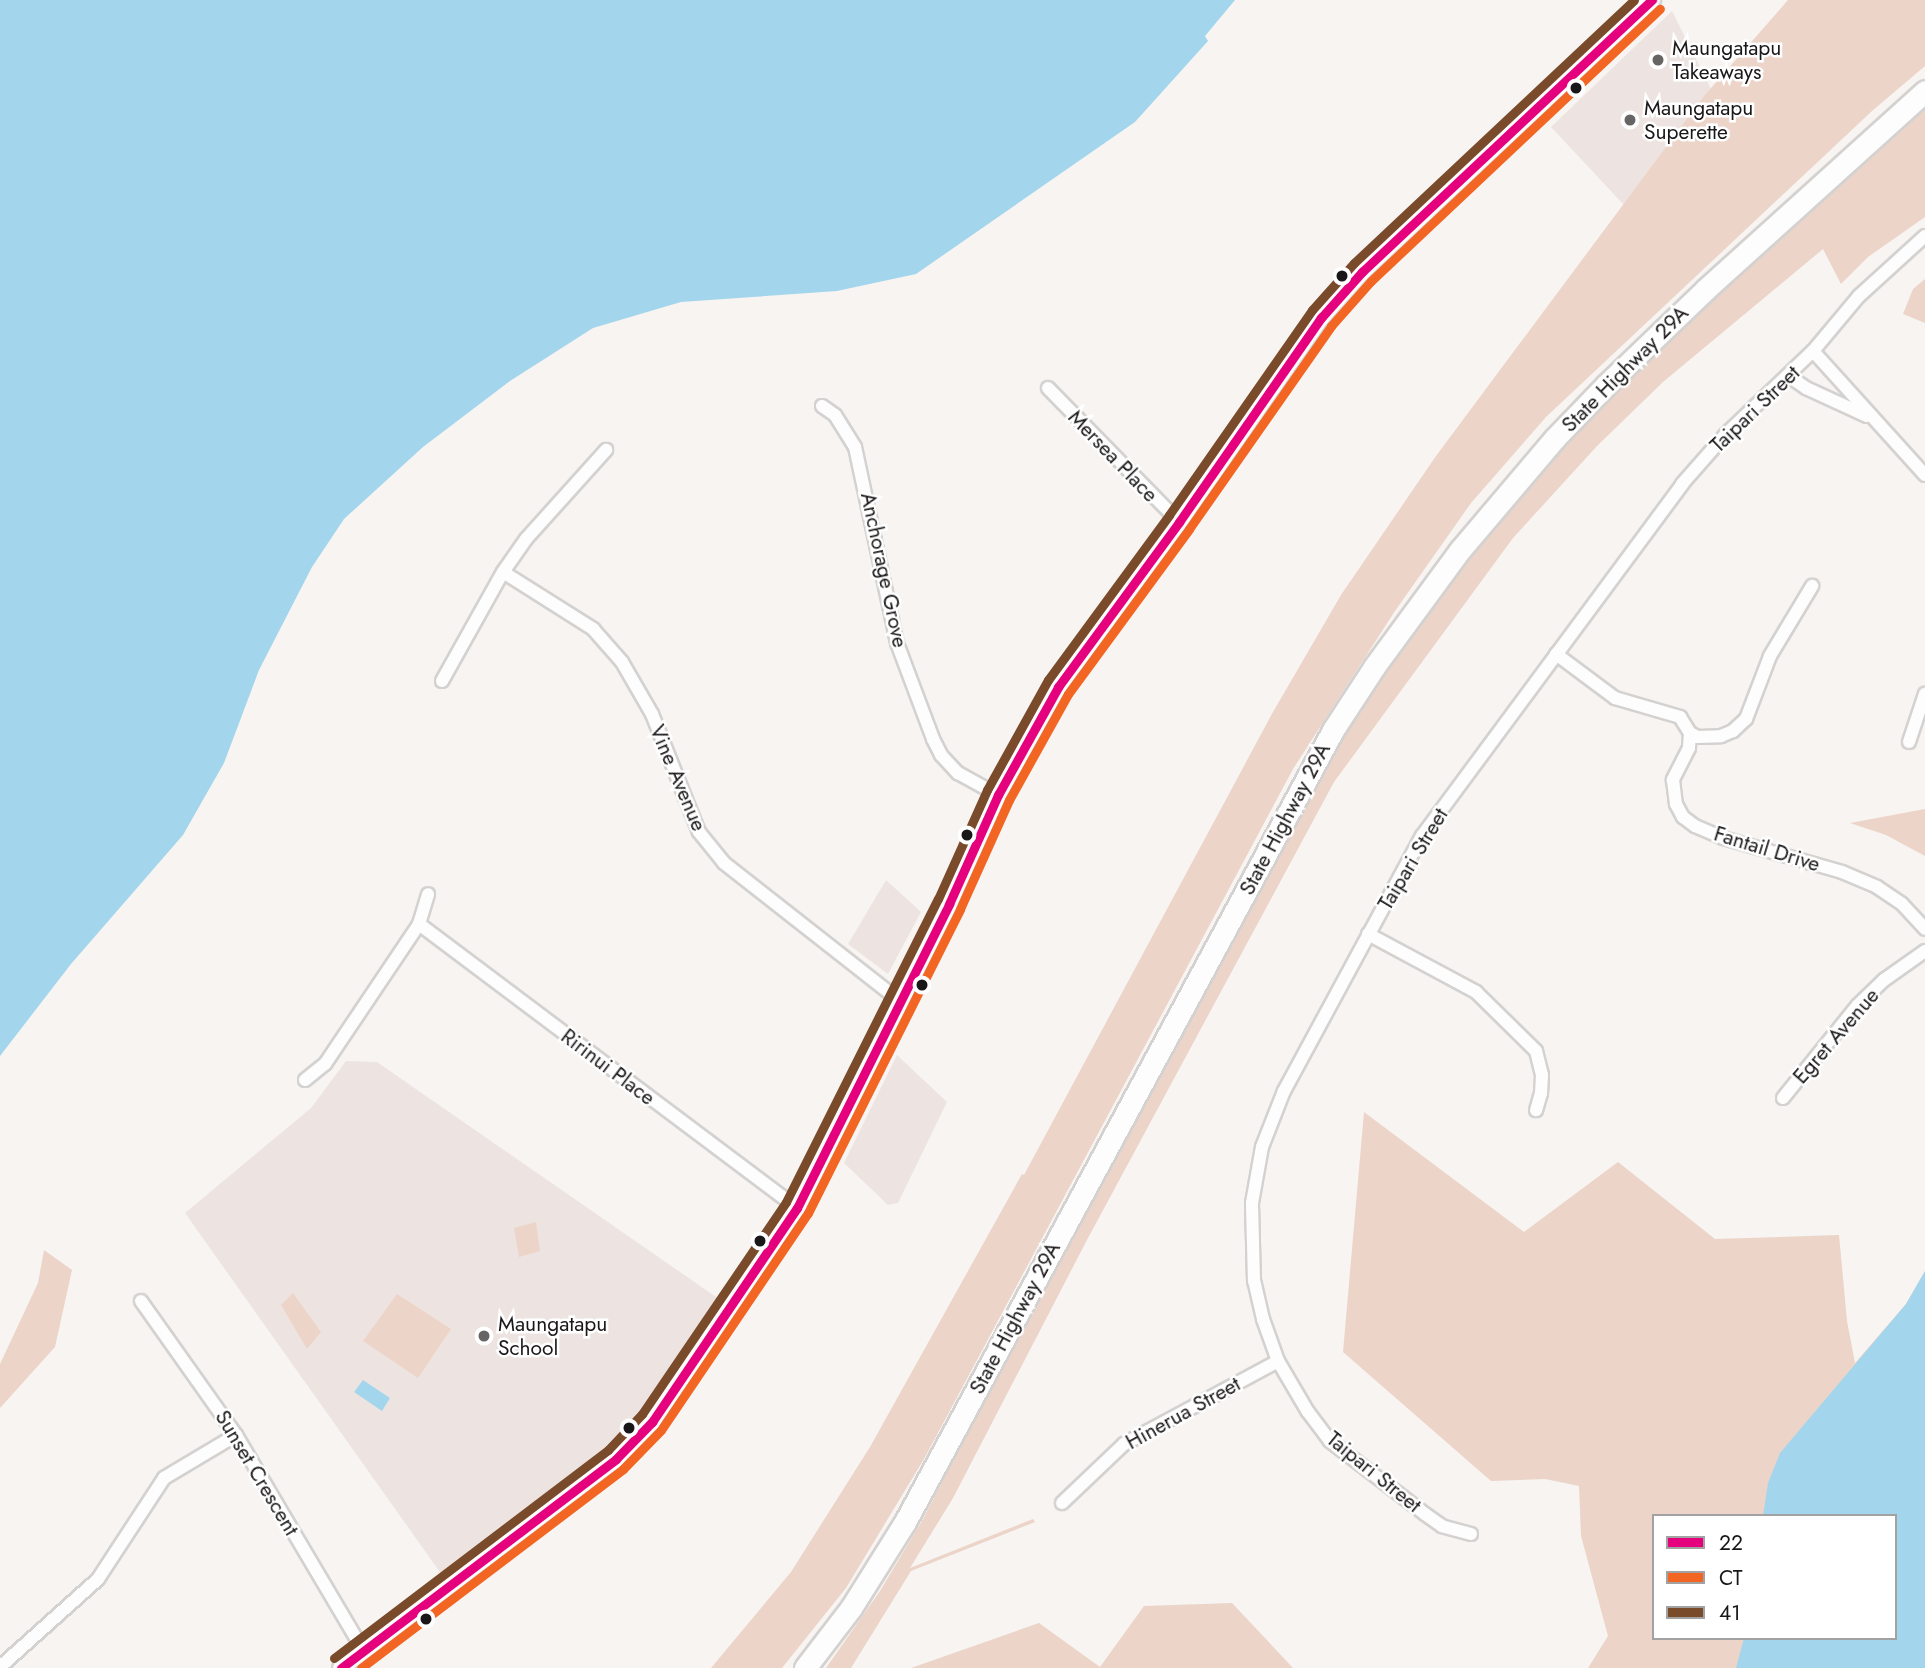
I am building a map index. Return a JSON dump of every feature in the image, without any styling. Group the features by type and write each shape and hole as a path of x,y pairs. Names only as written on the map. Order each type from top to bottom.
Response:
{"highway":[{"name":"State Highway 29A","path":"805,1668 851,1608 905,1522 1333,730 1409,618 1508,492 1606,385 1706,289 1925,91"}],"street":[{"path":"341,1668 638,1440 676,1389 797,1208 998,795 1059,687 1334,303 1363,272 1651,0"},
{"name":"Taipari Street","path":"1471,1534 1442,1525 1425,1514 1330,1441 1308,1412 1279,1361 1263,1319 1254,1281 1252,1203 1256,1167 1284,1091 1422,836 1682,484 1726,434 1813,351 1859,296 1925,236"},
{"path":"1813,351 1925,475"},
{"path":"1789,376 1806,388 1874,420"},
{"name":"Mersea Place","path":"1048,388 1179,523"},
{"name":"Anchorage Grove","path":"822,406 835,415 855,447 897,643 933,739 941,755 958,773 998,795"},
{"path":"442,681 503,572 548,512 606,450"},
{"name":"Vine Avenue","path":"503,572 593,629 622,663 652,714 699,832 723,863 900,1001"},
{"path":"1556,654 1615,698 1680,717 1690,733 1707,738 1733,732 1746,719 1770,656 1812,586"},
{"path":"1909,742 1925,694"},
{"name":"Fantail Drive","path":"1690,733 1689,748 1673,780 1676,804 1683,817 1695,826 1723,838 1842,872 1877,887 1902,904 1925,929"},
{"path":"305,1080 325,1064 419,924 428,894"},
{"name":"Ririnui Place","path":"419,924 797,1208"},
{"path":"1368,934 1476,992 1535,1051 1542,1075 1536,1110"},
{"name":"Egret Avenue","path":"1783,1098 1858,1005 1884,980 1925,951"},
{"name":"Sunset Crescent","path":"141,1301 236,1435 363,1650"},
{"name":"Hinerua Street","path":"1062,1503 1124,1444 1279,1361"},
{"path":"0,1667 98,1579 164,1478 236,1435"}],"shaded area":[{"path":"1788,0 1925,0 1925,66 1872,111 1546,417 1471,503 1395,611 1293,769 924,1459 846,1588 782,1668 711,1668 791,1572 870,1447 1022,1174 1024,1175 1273,712 1341,595 1436,456 1704,96"},
{"path":"1672,11 1711,89 1624,205 1551,127"},
{"path":"1925,104 1925,217 1868,257 1841,284 1823,249 1663,382 1597,446 1513,538 1334,782 1088,1238 953,1498 910,1568 1033,1519 1035,1522 911,1571 851,1668 826,1668 880,1591 923,1519 1124,1130 1347,723 1441,588 1562,443 1633,371"},
{"path":"1925,279 1925,323 1903,314 1913,289"},
{"path":"1925,809 1925,856 1886,835 1850,823"},
{"path":"886,880 921,912 888,974 848,944"},
{"path":"897,1055 947,1102 898,1203 888,1205 844,1163"},
{"name":"Maungatapu School","path":"346,1061 377,1062 719,1299 673,1373 636,1420 598,1455 442,1575 185,1213 311,1108"},
{"path":"1364,1112 1524,1232 1618,1162 1715,1239 1839,1235 1847,1321 1855,1363 1906,1304 1925,1271 1895,1514 1652,1514 1652,1640 1895,1640 1900,1668 1588,1668 1608,1636 1581,1536 1579,1486 1545,1479 1491,1481 1343,1352"},
{"path":"536,1222 540,1251 519,1257 514,1228"},
{"path":"44,1250 72,1270 55,1347 0,1408 0,1364 38,1283"},
{"path":"293,1293 321,1332 307,1349 281,1305"},
{"path":"397,1294 451,1329 418,1378 363,1341"},
{"path":"1232,1603 1293,1668 911,1668 1039,1623 1100,1667 1144,1606"}],"water":[{"path":"0,0 1235,0 1205,36 1208,41 1135,122 916,274 837,291 681,302 593,328 510,381 423,447 344,519 312,567 259,670 224,763 183,835 71,964 0,1056"},
{"path":"1925,1271 1925,1668 1736,1668 1743,1640 1897,1640 1897,1514 1763,1514 1768,1483 1780,1453 1906,1304"},
{"path":"363,1380 390,1398 382,1411 354,1392"}],"transit line":[{"name":"41","path":"334,1658 608,1450 642,1414 786,1202 938,899 987,790 1048,680 1169,515 1312,310 1354,263 1634,0"},
{"name":"22","path":"341,1668 616,1459 652,1422 797,1208 949,904 998,795 1058,687 1179,522 1321,318 1362,272 1652,0"},
{"name":"CT","path":"361,1668 623,1469 661,1430 808,1213 960,909 1009,800 1068,694 1189,529 1331,326 1371,281 1660,9"}],"place":[{"name":"Maungatapu Takeaways","path":"1658,60"},
{"name":"Maungatapu Superette","path":"1630,120"},
{"name":"Maungatapu School","path":"484,1336"}]}
